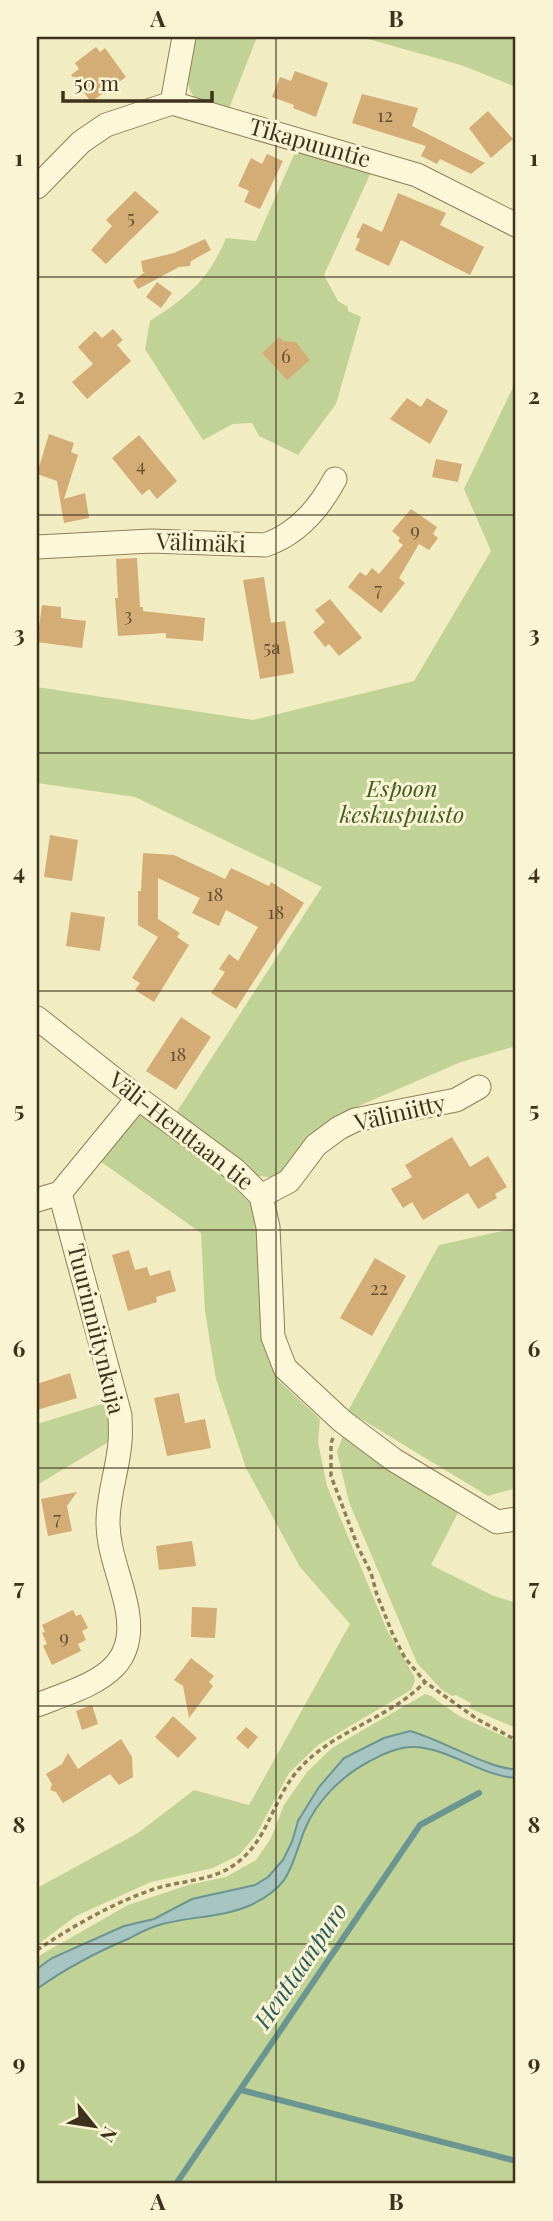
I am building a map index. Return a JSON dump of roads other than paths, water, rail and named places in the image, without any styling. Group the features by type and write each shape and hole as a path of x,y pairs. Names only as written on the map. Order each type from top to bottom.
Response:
{"street":[{"path":"37,187 81,142 106,125 172,103 184,37"},
{"name":"Tikapuuntie","path":"172,103 417,175 516,225"},
{"name":"Välimäki","path":"37,547 151,541 265,545 281,540 294,531 323,502 335,479"},
{"name":"Väli-Henttaan tie","path":"37,1018 138,1098 236,1170 261,1196 268,1227 273,1337 285,1368 342,1421 394,1460 497,1522 516,1518"},
{"name":"Väliniitty","path":"261,1196 289,1181 316,1145 339,1128 355,1120 456,1100 479,1087"},
{"path":"37,1200 60,1193 138,1098"},
{"name":"Tuurinniitynkuja","path":"37,1705 98,1681 109,1672 125,1649 129,1621 110,1549 108,1522 110,1493 120,1443 120,1415 60,1193"}],"water":[{"path":"410,1731 479,1760 516,1769 516,1778 491,1773 428,1749 404,1748 380,1756 350,1773 324,1798 310,1818 288,1873 266,1897 242,1909 170,1922 152,1928 82,1961 37,1989 37,1969 52,1958 124,1926 154,1919 192,1899 255,1885 268,1877 283,1860 298,1821 319,1787 344,1758 384,1738"}],"waterway":[{"name":"Henttaanpuro","path":"176,2184 420,1825 479,1793"},
{"path":"241,2090 516,2161"}],"park label":[{"name":"Espoon keskuspuisto","path":"402,802"}]}
